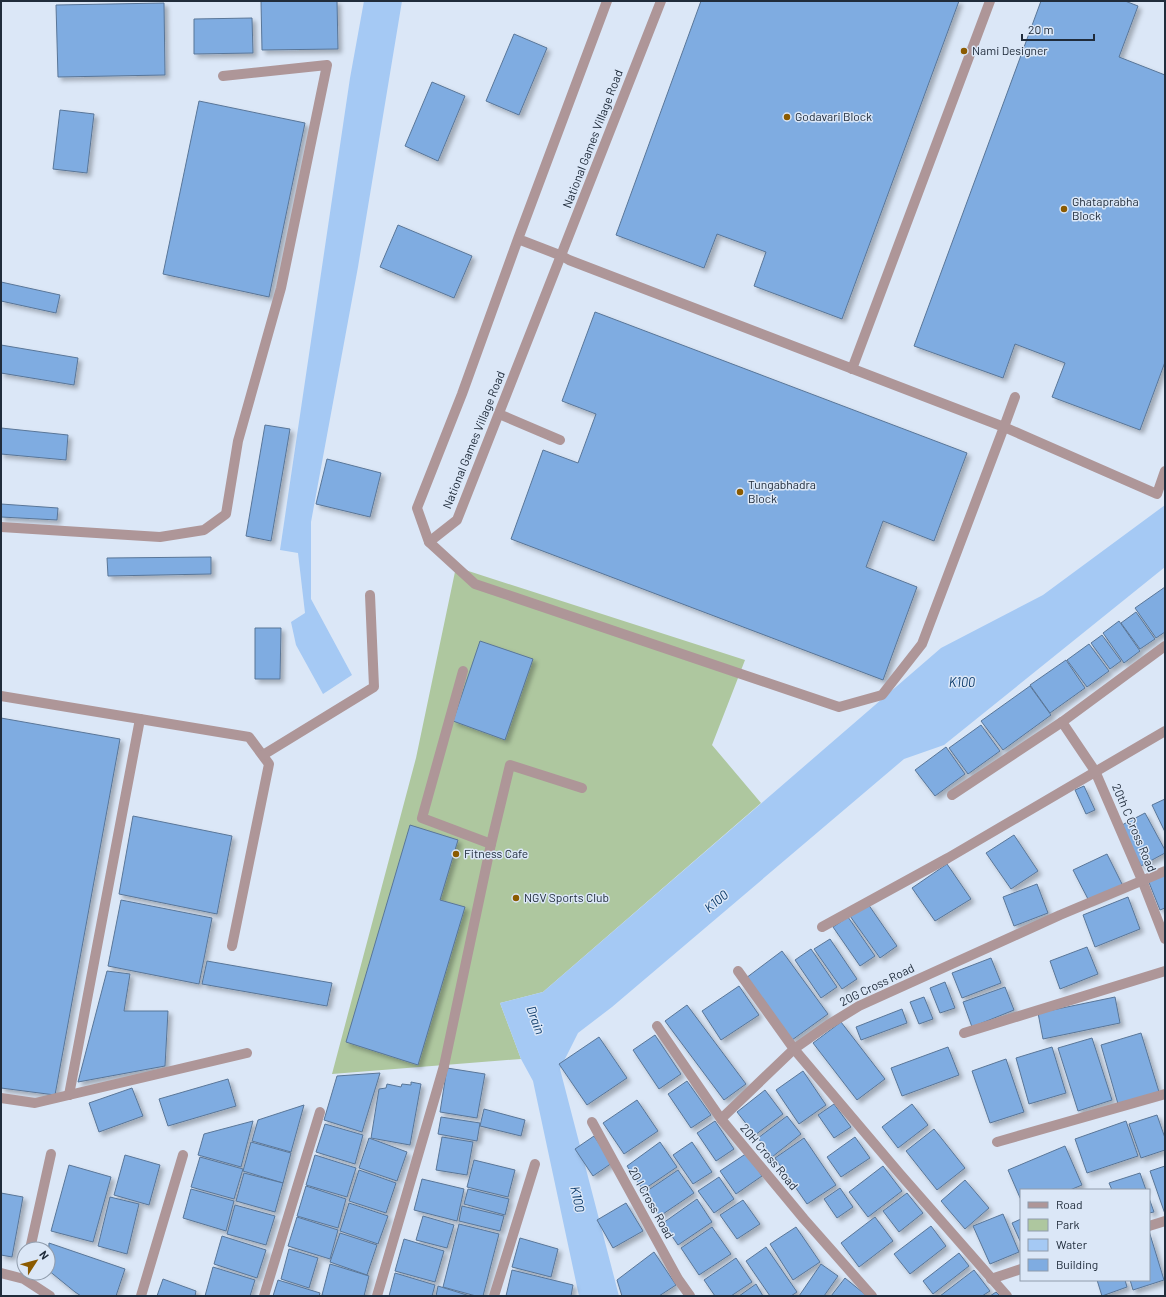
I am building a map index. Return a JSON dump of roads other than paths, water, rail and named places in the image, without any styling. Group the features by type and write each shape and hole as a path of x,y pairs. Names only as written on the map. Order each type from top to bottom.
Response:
{"street":[{"path":"607,1 462,394 417,508 429,542 475,584 839,707 882,695 922,644 1015,397"},
{"name":"National Games Village Road","path":"429,542 457,520 661,1"},
{"path":"852,369 990,1"},
{"path":"1,527 160,537 204,530 226,514 238,441 281,288 327,66 223,76"},
{"path":"518,239 1004,427 1157,494 1165,471"},
{"path":"499,414 560,440"},
{"path":"263,755 374,687 370,595"},
{"path":"952,795 1062,722 1165,646"},
{"path":"463,671 422,818 491,844"},
{"path":"1,696 249,737 269,764 232,946"},
{"path":"69,1095 140,719"},
{"name":"20th C Cross Road","path":"1062,722 1095,771 1142,880 1165,939"},
{"path":"822,927 948,858 1165,731"},
{"path":"377,1296 444,1066 491,844 510,765 582,788"},
{"name":"20G Cross Road","path":"721,1119 794,1049 828,1025 859,1006 1165,871"},
{"path":"738,971 794,1049 900,1174 1007,1296"},
{"path":"964,1033 1165,971"},
{"name":"20H Cross Road","path":"657,1026 721,1119 804,1219 872,1296"},
{"path":"1,1098 34,1103 247,1053"},
{"path":"997,1142 1165,1094"},
{"path":"264,1296 320,1112"},
{"name":"20 I Cross Road","path":"592,1122 678,1279 690,1296"},
{"path":"32,1241 51,1154"},
{"path":"140,1296 183,1154"},
{"path":"494,1296 535,1164"},
{"path":"1150,1226 1165,1221"},
{"path":"991,1279 1020,1269"},
{"path":"1,1273 16,1275"},
{"path":"30,1281 50,1296"}],"water":[{"path":"364,1 402,1 358,267 311,522 311,599 352,675 323,694 296,645 291,622 305,613 298,553 280,550 350,78"},
{"name":"K100","path":"1165,505 1165,567 944,745 904,759 612,1007 578,1033 560,1069 619,1296 579,1296 533,1081 521,1059 500,1003 543,992 941,648 1043,595"}],"place":[{"name":"Nami Designer","path":"964,51"},
{"name":"Godavari Block","path":"787,117"},
{"name":"Ghataprabha Block","path":"1064,209"},
{"name":"Tungabhadra Block","path":"740,492"},
{"name":"Fitness Cafe","path":"456,854"},
{"name":"NGV Sports Club","path":"516,898"}],"water label":[{"name":"Drain","path":"536,1020"}]}
